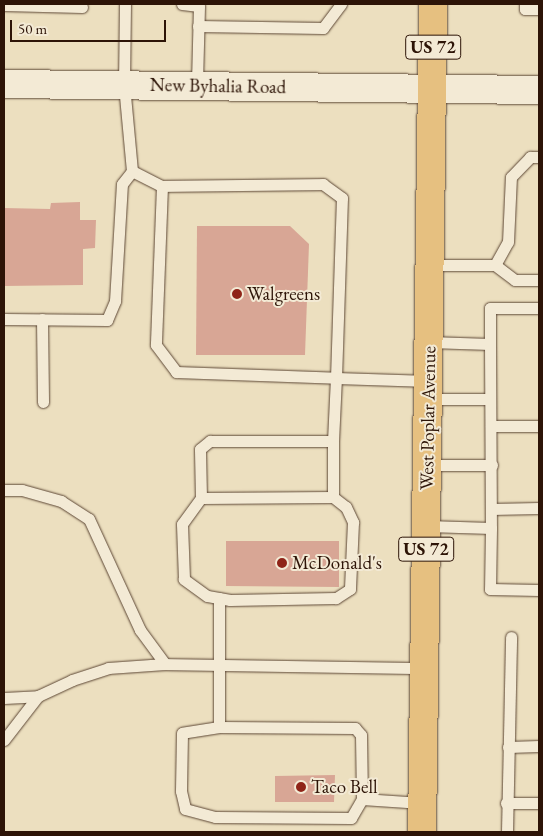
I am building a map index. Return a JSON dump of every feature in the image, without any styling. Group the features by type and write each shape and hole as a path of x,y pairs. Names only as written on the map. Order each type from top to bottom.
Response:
{"main road":[{"name":"West Poplar Avenue","path":"422,832 433,4"},
{"name":"New Byhalia Road","path":"4,84 197,85 432,91 539,90"}],"lane":[{"path":"4,319 107,320 115,302 122,184 132,170 124,85 125,4"},
{"path":"182,4 199,6 197,85"},
{"path":"198,26 323,28 341,4"},
{"path":"525,4 525,9 539,9"},
{"path":"4,5 82,7"},
{"path":"495,265 508,242 511,176 530,157 539,157"},
{"path":"132,170 162,186 323,184 342,198 332,497"},
{"path":"162,186 156,345 176,372 336,378 490,399"},
{"path":"430,265 495,265 515,280 539,280"},
{"path":"539,308 490,308 492,465 490,589 539,590"},
{"path":"42,319 43,402"},
{"path":"429,342 490,344"},
{"path":"491,426 539,426"},
{"path":"201,498 332,497 346,507 353,522 350,589 336,598 219,598 207,596 184,579 182,524 201,498 200,449 210,441 333,442"},
{"path":"427,465 492,465"},
{"path":"4,490 22,490 61,501 89,519 140,630 165,664"},
{"path":"491,509 539,508"},
{"path":"426,526 490,528"},
{"path":"219,598 219,727"},
{"path":"507,832 510,637"},
{"path":"4,698 38,696 108,668 165,664 424,668"},
{"path":"4,740 38,696"},
{"path":"219,727 355,728 361,735 362,799 351,818 215,817 185,808 180,791 182,733 219,727"},
{"path":"508,747 539,746"},
{"path":"362,799 423,803"},
{"path":"506,803 539,803"}],"building":[{"path":"80,202 80,220 96,220 95,248 83,249 83,285 4,286 4,208 50,209 51,203"},
{"name":"Walgreens","path":"197,226 290,226 309,244 305,355 196,355"},
{"name":"McDonald's","path":"226,541 339,541 339,587 226,586"},
{"path":"335,775 334,802 275,802 275,776"}],"place":[{"name":"Walgreens","path":"237,294"},
{"name":"McDonald's","path":"282,563"},
{"name":"Taco Bell","path":"301,787"}]}
